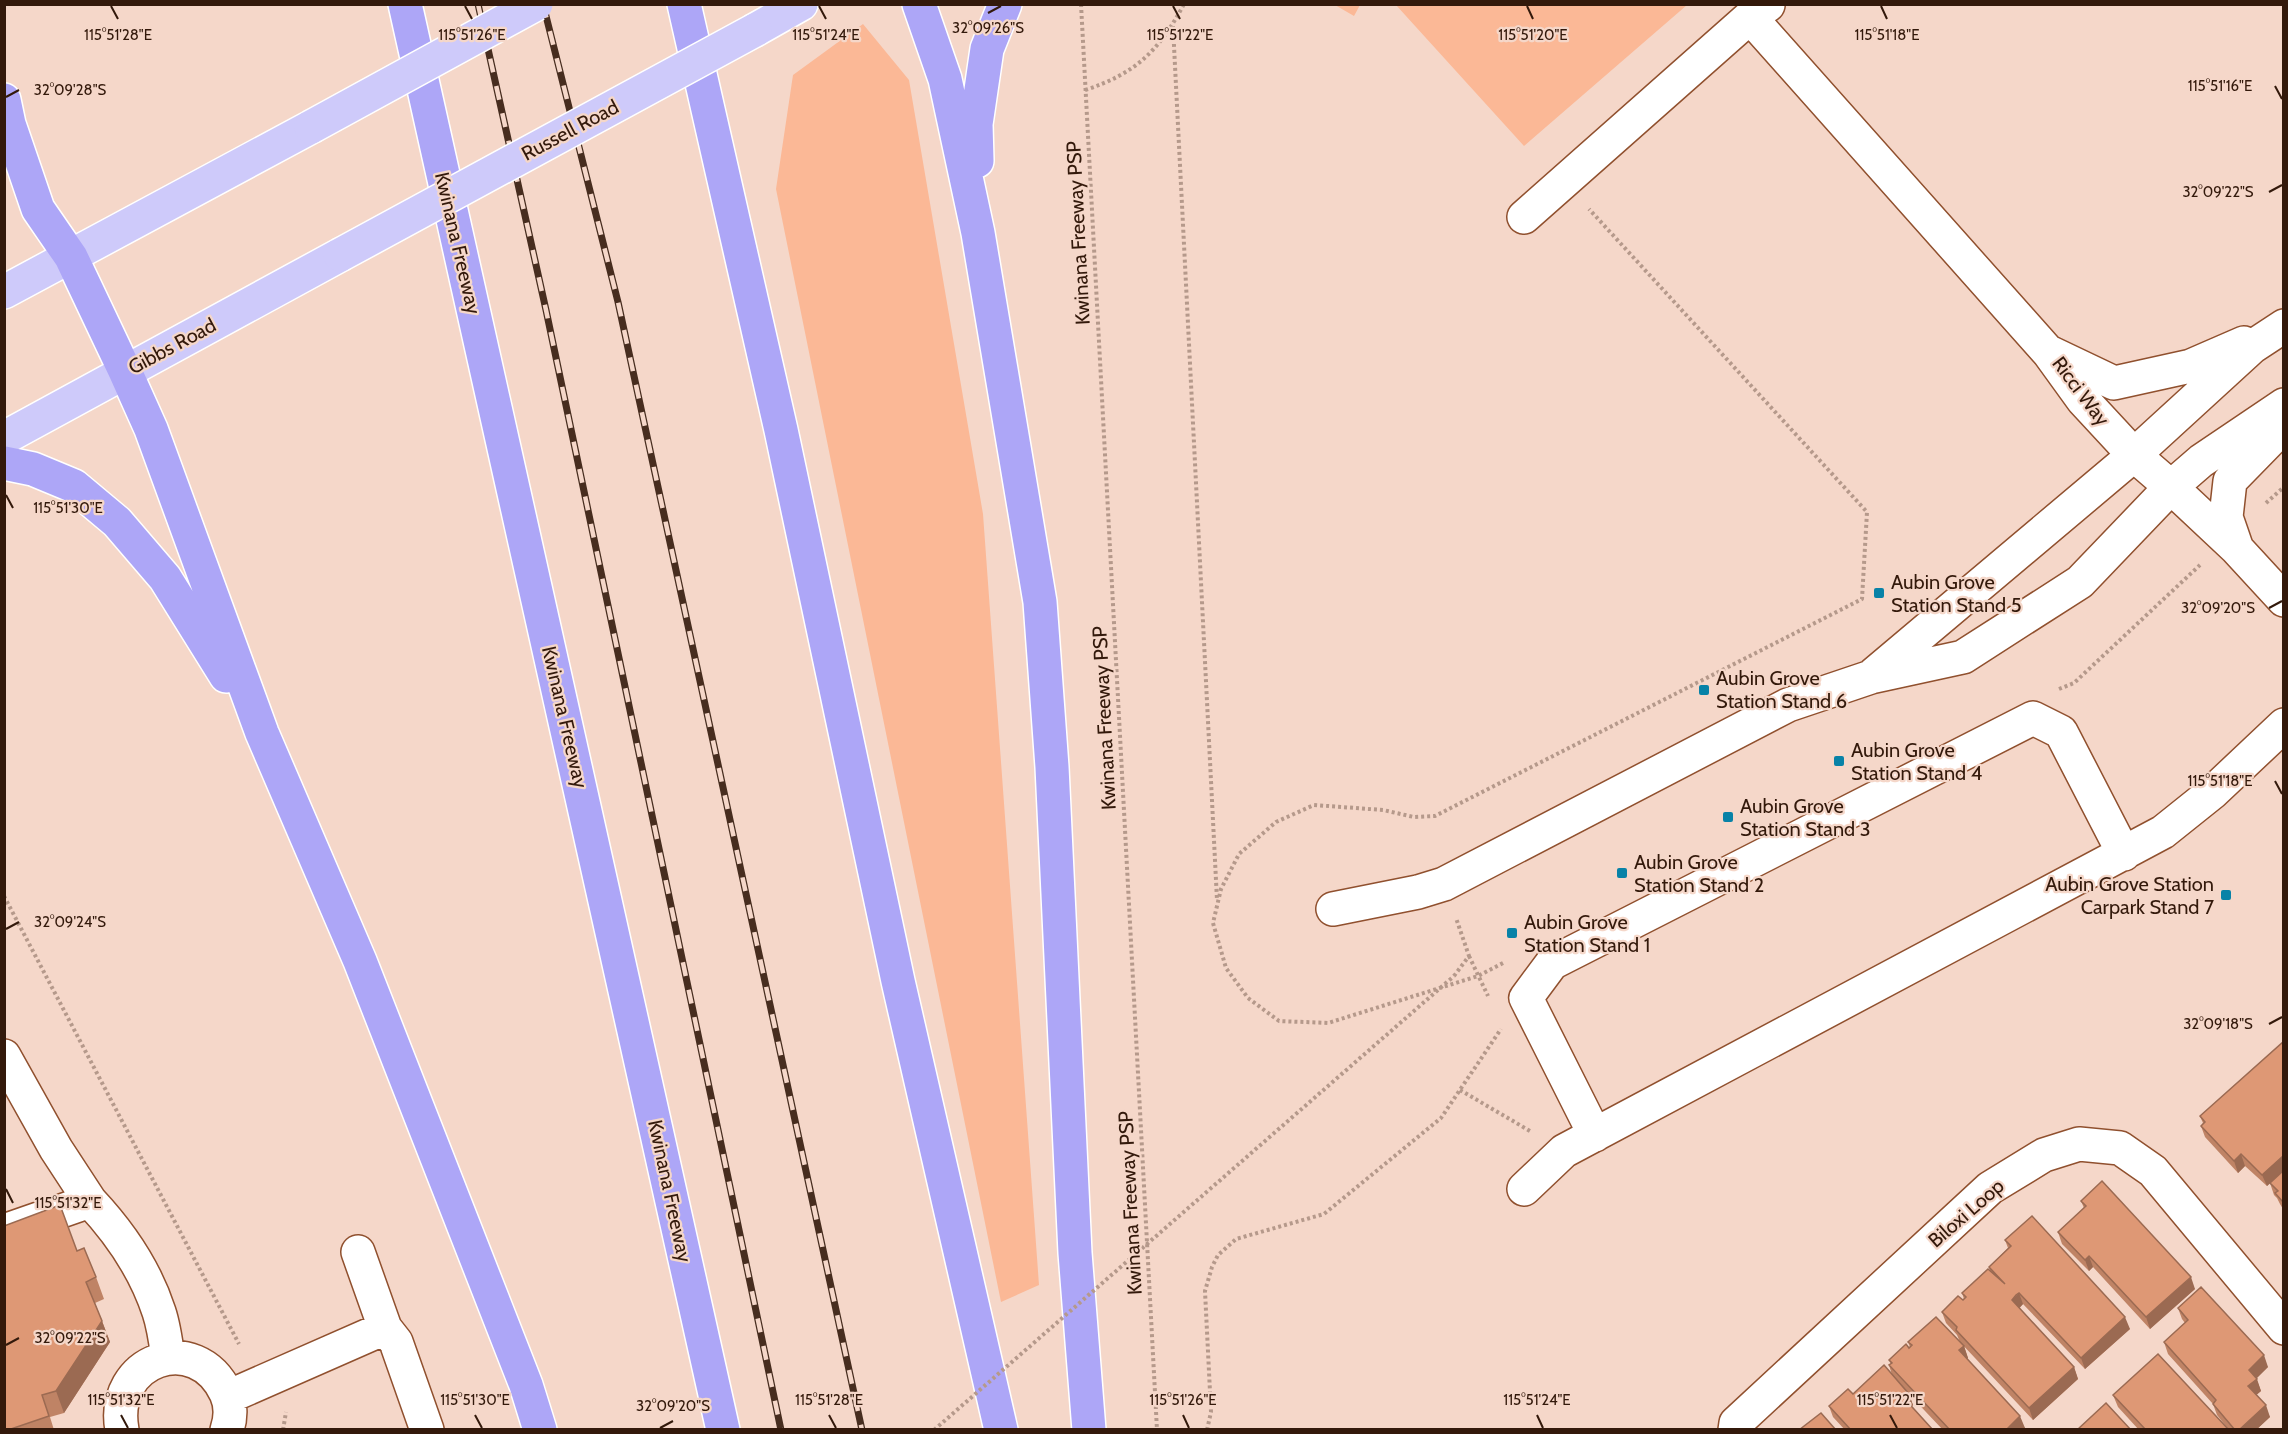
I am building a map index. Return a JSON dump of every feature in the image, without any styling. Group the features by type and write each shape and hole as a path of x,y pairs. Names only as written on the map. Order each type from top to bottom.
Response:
{"highway":[{"name":"Kwinana Freeway","path":"405,4 723,1430"},
{"path":"684,4 781,430 900,992 1001,1430"},
{"path":"919,4 945,79 978,233 1040,602 1052,766 1075,1253 1089,1430"},
{"path":"978,233 976,124 987,50 1005,4"},
{"path":"6,118 38,209 70,257 151,429 262,733 360,961 526,1385 540,1430"},
{"path":"4,463 33,469 74,486 117,522 165,578 262,733"}],"main road":[{"path":"4,292 536,4"},
{"name":"Russell Road","path":"340,255 801,4"},
{"name":"Gibbs Road","path":"4,438 340,255"}],"street":[{"path":"1524,217 1760,11 2049,353"},
{"path":"1870,677 2133,455 2252,347 2283,326"},
{"name":"Ricci Way","path":"2049,353 2114,383 2191,366 2283,326"},
{"name":"Ricci Way","path":"2049,353 2083,400 2133,455 2237,549 2283,600"},
{"path":"2133,455 2170,462 2283,384"},
{"path":"1333,909 1418,892 1444,884 1788,705 1870,677 1963,657 2080,582 2171,487 2201,461 2283,405"},
{"path":"2237,549 2226,517 2230,481 2283,429"},
{"path":"1595,1135 1526,998 1552,963 2033,718 2061,732 2124,854"},
{"path":"1524,1189 1564,1151 2163,832 2213,792 2283,725"},
{"path":"4,1056 15,1099 56,1149 90,1201 113,1226 139,1263 160,1313 168,1358"},
{"name":"Biloxi Loop","path":"1736,1426 1990,1188 2044,1155 2079,1144 2120,1148 2153,1171 2283,1328"},
{"path":"4,1232 90,1201"},
{"path":"358,1252 386,1328 396,1342 427,1430"},
{"path":"228,1398 386,1328"},
{"path":"117,1425 121,1400 128,1384 152,1363 168,1358 184,1359 205,1368 222,1384 230,1411 227,1430"}],"path":[{"name":"Kwinana Freeway PSP","path":"1082,4 1157,1430"},
{"path":"1085,90 1127,73 1154,50 1173,26 1184,4"},
{"path":"1173,26 1217,904"},
{"path":"1478,976 1328,1023 1280,1020 1248,998 1226,968 1213,923 1221,889 1239,854 1276,822 1314,805 1383,810 1414,817 1435,816 1862,599 1867,512 1564,182"},
{"path":"1444,884 1469,956 1493,1006"},
{"path":"4,896 241,1349"},
{"path":"934,1430 1454,976 1469,956"},
{"path":"1207,1430 1211,1412 1205,1291 1218,1255 1236,1239 1324,1214 1441,1118 1503,1026"},
{"path":"1460,1090 1564,1151"}],"shaded area":[{"path":"1335,5 1360,5 1354,16"},
{"path":"1396,5 1687,5 1524,146"},
{"path":"863,24 909,80 983,514 1039,1285 1001,1302 776,189 793,75"}],"building":[{"path":"2283,1042 2283,1156 2262,1175 2241,1154 2234,1161 2201,1126 2205,1122 2200,1116"},
{"path":"2283,1171 2283,1202 2275,1193 2278,1191 2270,1183"},
{"path":"2102,1181 2191,1277 2146,1317 2089,1256 2085,1260 2058,1232 2086,1206 2081,1201"},
{"path":"60,1205 77,1251 84,1248 96,1277 86,1282 102,1321 56,1391 42,1395 49,1416 4,1430 4,1226"},
{"path":"2032,1216 2125,1317 2081,1358 2019,1293 2016,1295 2012,1300 2074,1367 2029,1408 1942,1312 1958,1296 1963,1300 1966,1297 1962,1293 1988,1269 2005,1284 1989,1267 2011,1246 2005,1240"},
{"path":"2201,1287 2264,1355 2249,1370 2257,1379 2248,1386 2266,1405 2239,1430 2235,1430 2213,1404 2216,1400 2164,1342 2188,1320 2178,1308"},
{"path":"1936,1317 1964,1346 1959,1350 2020,1416 2006,1430 1950,1430 1889,1365 1892,1363 1889,1360 1906,1344 1909,1348 1912,1345 1908,1342"},
{"path":"2158,1354 2229,1430 2146,1430 2113,1395"},
{"path":"1884,1365 1909,1394 1904,1398 1933,1430 1851,1430 1829,1406 1848,1389 1853,1394"},
{"path":"2106,1403 2131,1430 2077,1430"},
{"path":"1821,1413 1836,1430 1799,1430"}],"railway":[{"path":"478,4 546,310 781,1430"},
{"path":"543,4 618,302 862,1430"}],"place":[{"name":"Aubin Grove Station Stand 5","path":"1879,593"},
{"name":"Aubin Grove Station Stand 6","path":"1704,690"},
{"name":"Aubin Grove Station Stand 4","path":"1839,761"},
{"name":"Aubin Grove Station Stand 3","path":"1728,817"},
{"name":"Aubin Grove Station Stand 2","path":"1622,873"},
{"name":"Aubin Grove Station Carpark Stand 7","path":"2226,895"},
{"name":"Aubin Grove Station Stand 1","path":"1512,933"}]}
